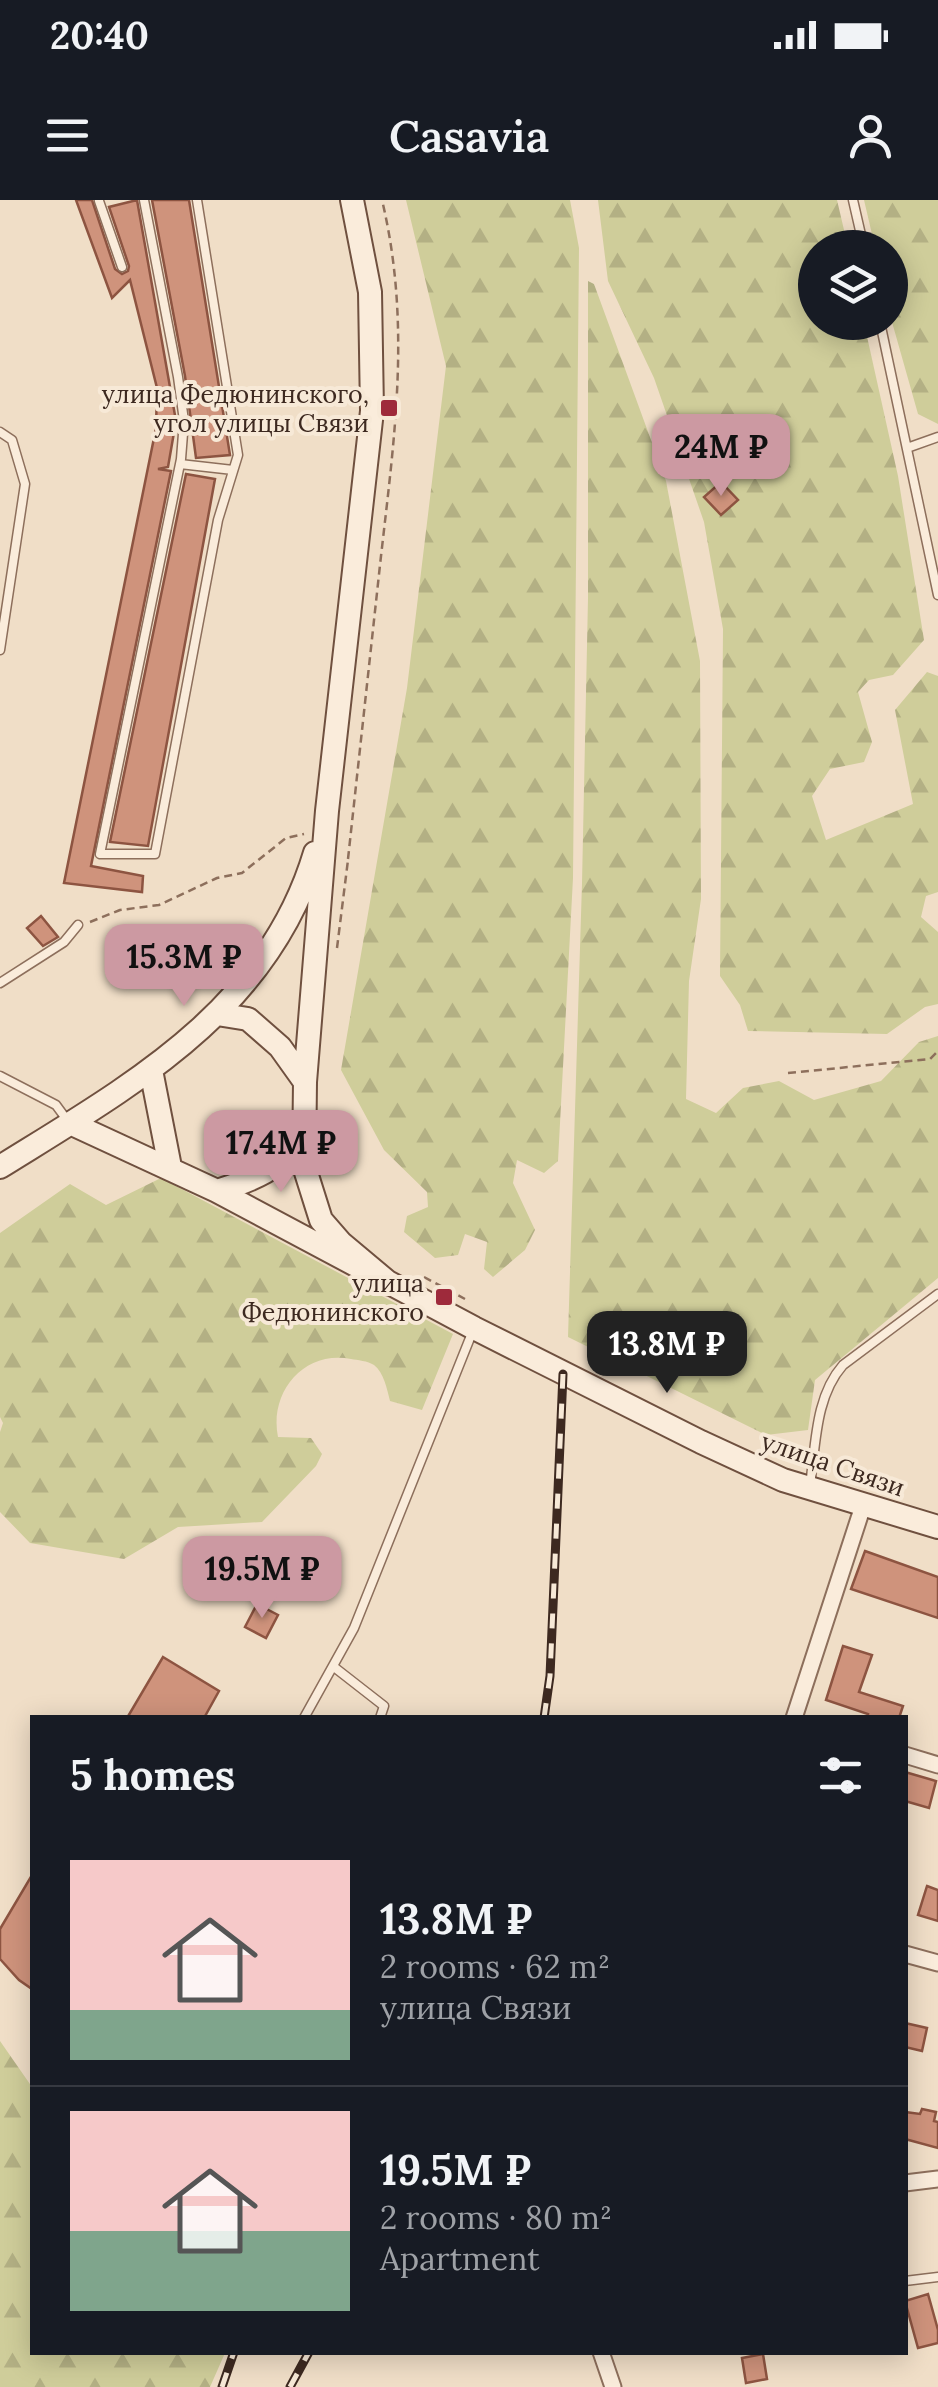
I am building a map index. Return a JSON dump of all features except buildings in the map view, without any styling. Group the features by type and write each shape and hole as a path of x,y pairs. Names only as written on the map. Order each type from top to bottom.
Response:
{"main road":[{"path":"352,200 370,292 372,411 324,822 304,1082 304,1166 321,1220 390,1284"},
{"path":"0,1166 151,1070 189,1042 217,1014 286,922 306,880 324,822"},
{"path":"217,1014 248,1019 280,1047 304,1082"},
{"path":"151,1070 170,1167"},
{"name":"улица Связи","path":"70,1124 170,1167 700,1442 809,1490 938,1528"},
{"path":"217,1191 271,1170 289,1158 304,1138"}],"street":[{"path":"795,1715 863,1506"},
{"path":"908,1756 938,1764"},
{"path":"908,1955 938,1963"},
{"path":"908,2183 938,2179"},
{"path":"602,2355 613,2387"}],"lane":[{"path":"100,200 122,267"},
{"path":"144,200 184,421 180,464 100,854 155,854 218,520 238,454 197,200"},
{"path":"854,200 860,230"},
{"path":"884,340 938,595"},
{"path":"0,432 12,440 25,484 0,650"},
{"path":"907,448 938,436"},
{"path":"180,464 233,470"},
{"path":"0,983 64,942 78,925"},
{"path":"0,1076 56,1105 70,1124"},
{"path":"809,1490 830,1380 843,1365 938,1294"},
{"path":"306,1715 354,1628 474,1328"},
{"path":"334,1667 384,1706 381,1715"},
{"path":"908,2281 938,2277"}],"path":[{"path":"78,925 120,910 160,905 217,878 251,868 286,838 324,822"},
{"path":"337,951 348,860"},
{"path":"788,1073 930,1058 938,1051"}],"green space":[{"path":"406,200 570,200 579,248 573,878 558,1161 544,1173 517,1160 513,1183 535,1230 525,1250 493,1277 484,1269 487,1242 465,1234 458,1255 435,1258 404,1232 407,1216 428,1207 427,1192 384,1150 341,1070 407,688 446,366"},
{"path":"598,200 837,200 844,230 798,230 798,340 868,340 898,476 924,640 893,675 869,680 858,692 872,742 864,762 830,769 812,796 826,840 913,804 895,710 927,672 938,676 938,892 926,896 921,917 938,932 938,1004 925,1007 887,1034 748,1031 740,1005 720,976 723,629 704,522 654,378 608,281"},
{"path":"864,200 938,200 938,424 918,414 897,340 908,340 908,230 871,230"},
{"path":"588,281 594,284 666,481 700,661 701,899 689,981 686,1099 716,1113 743,1088 779,1081 814,1100 881,1081 919,1042 938,1036 938,1278 815,1380 808,1430 766,1435 568,1337 588,598"},
{"path":"161,1178 453,1334 422,1410 390,1401 380,1372 366,1362 334,1358 318,1361 293,1378 279,1405 278,1437 311,1438 322,1454 316,1466 262,1522 178,1527 124,1559 30,1543 0,1512 3,1423 0,1233 70,1184 106,1205"},
{"path":"0,2041 30,2084 30,2355 224,2355 210,2387 0,2387"}],"railway":[{"path":"544,1715 550,1676 563,1374"},
{"path":"222,2387 233,2355"},
{"path":"290,2387 307,2355"}],"place":[{"name":"улица Федюнинского, угол улицы Связи","path":"389,408"},
{"name":"улица Федюнинского","path":"444,1297"}]}
